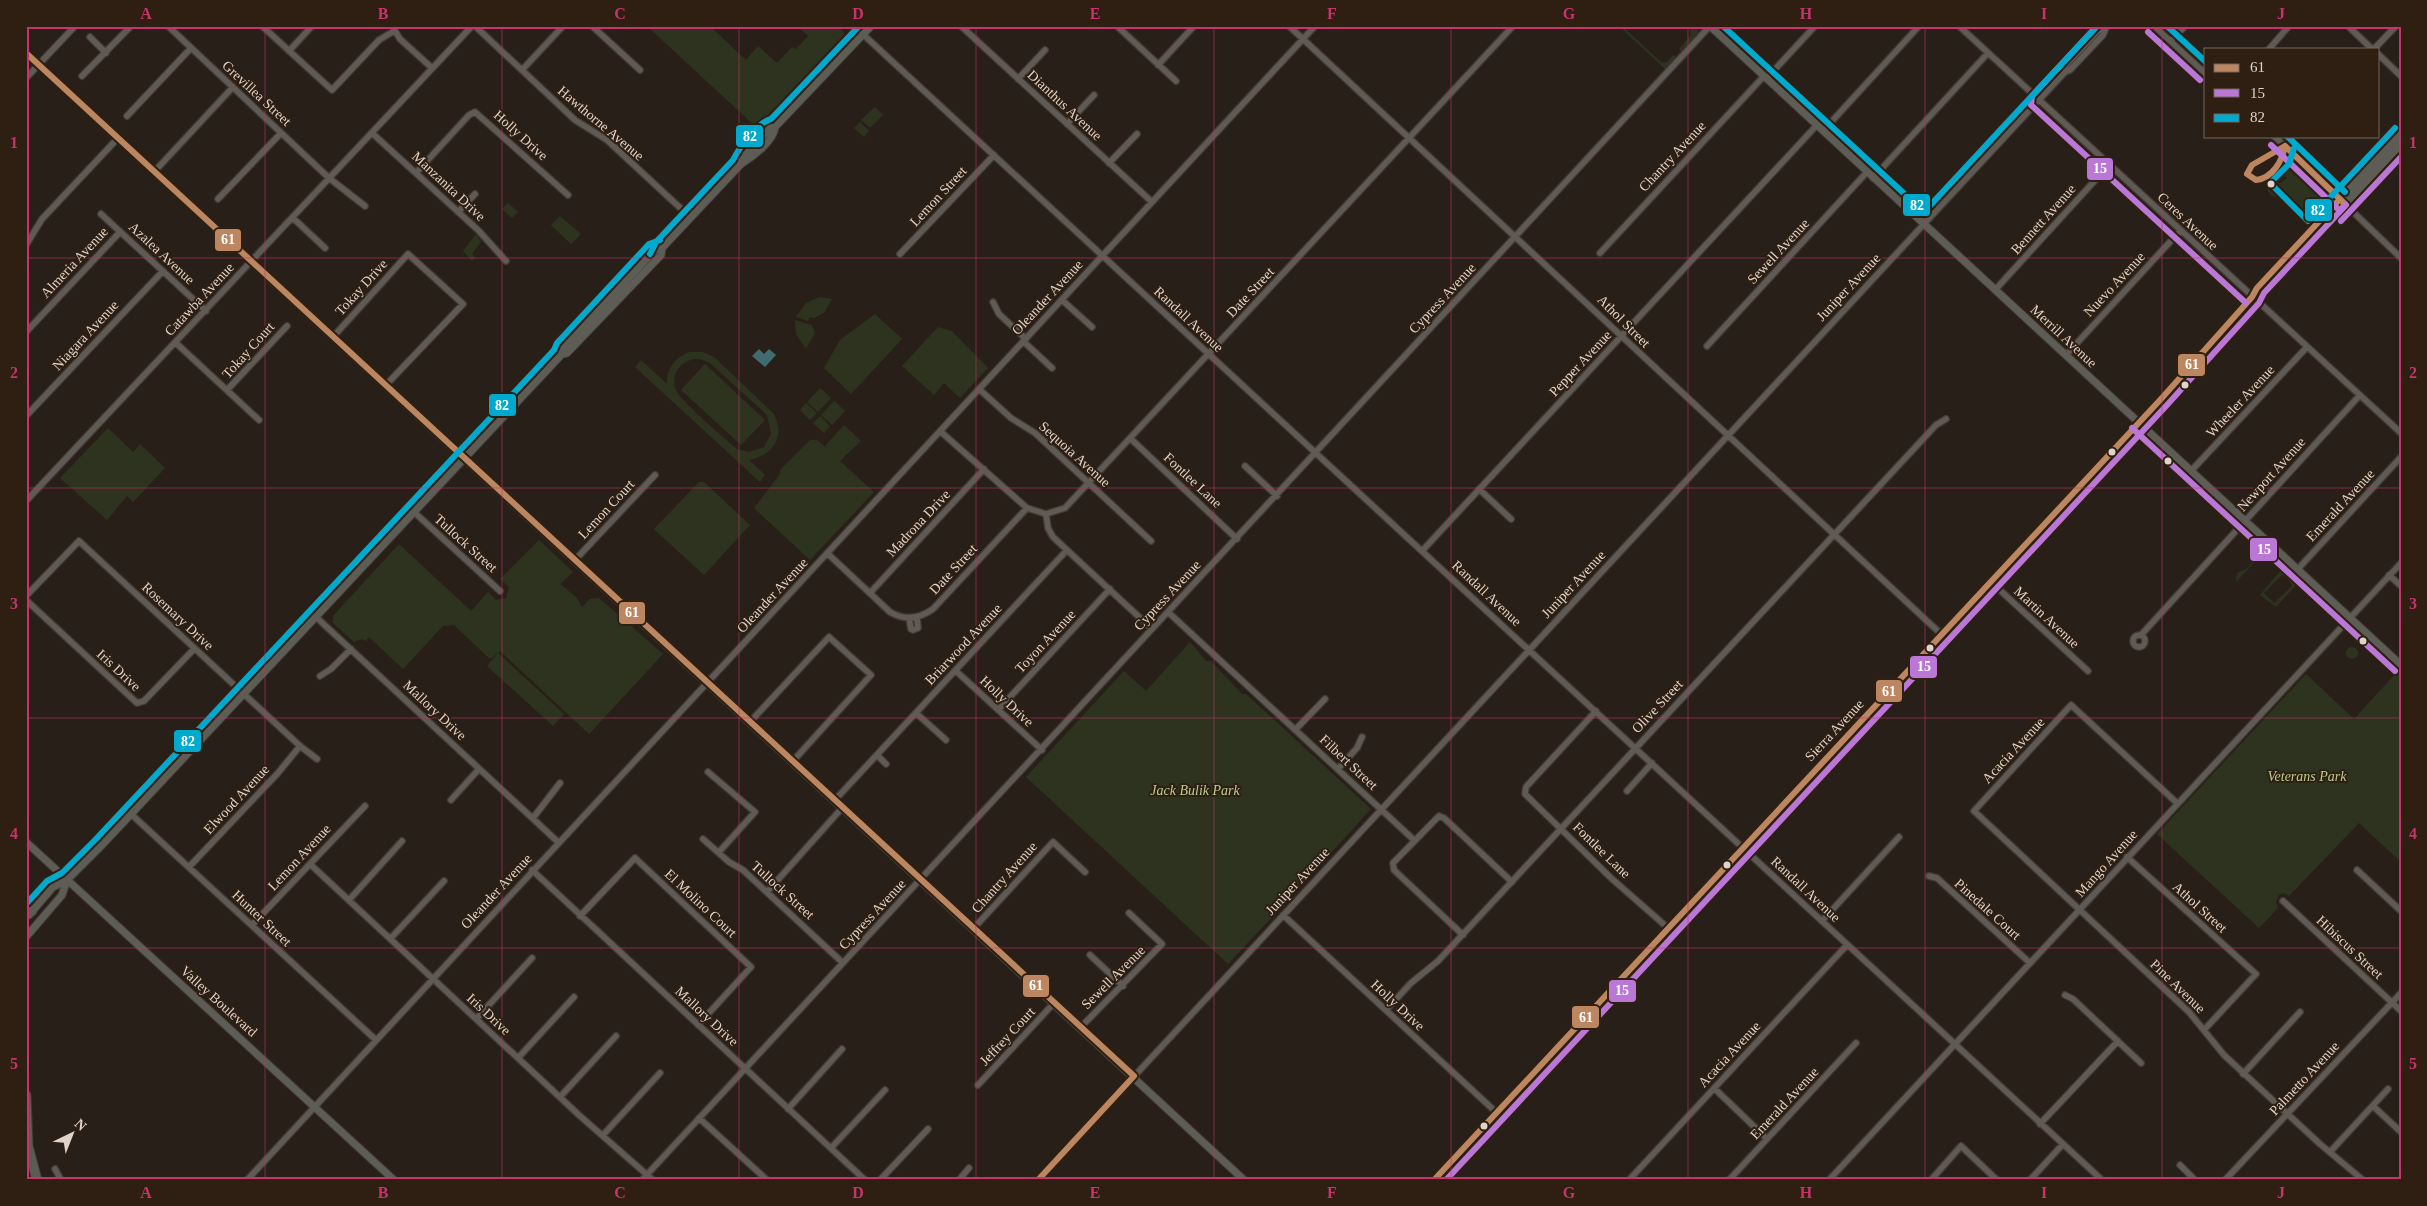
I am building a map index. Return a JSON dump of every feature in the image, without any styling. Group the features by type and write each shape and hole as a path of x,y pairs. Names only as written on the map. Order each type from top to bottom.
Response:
{"highway":[{"path":"26,1095 28,1146 37,1180"}],"main road":[{"path":"28,914 53,887 67,880 131,814 562,354 563,349 649,256 655,250 662,248 740,165 746,154 770,128 775,127 871,26"},
{"name":"Merrill Avenue","path":"1710,26 2348,618 2401,664"},
{"path":"26,53 1134,1076 1244,1180"},
{"name":"Sierra Avenue","path":"2343,201 2401,134"},
{"name":"Sierra Avenue","path":"1434,1180 2138,422 2252,297 2257,288 2401,144"},
{"name":"Valley Boulevard","path":"26,842 394,1180"},
{"path":"26,938 62,895 67,880"}],"street":[{"path":"26,78 74,26"},
{"path":"82,76 131,26"},
{"name":"Grevillea Street","path":"168,26 329,178 365,206"},
{"path":"262,26 332,90 379,40 393,28 432,68"},
{"path":"289,51 312,26"},
{"name":"Catawba Avenue","path":"26,501 432,68 474,26"},
{"name":"Hawthorne Avenue","path":"474,26 575,120 607,140 690,217"},
{"path":"522,70 563,26"},
{"path":"592,26 640,70"},
{"name":"Randall Avenue","path":"854,26 2102,1180"},
{"path":"1117,26 1176,81"},
{"path":"1158,65 1194,26"},
{"name":"Athol Street","path":"1289,26 1941,634"},
{"name":"Oleander Avenue","path":"247,1180 314,1105 708,683 1315,26"},
{"name":"Date Street","path":"1046,514 1065,508 1089,484 1513,26"},
{"name":"Cypress Avenue","path":"642,1180 1152,629 1238,539 1710,26"},
{"name":"Chantry Avenue","path":"1600,253 1815,26"},
{"name":"Pepper Avenue","path":"1422,551 1621,336 1918,26"},
{"name":"Ceres Avenue","path":"1959,26 2401,433"},
{"path":"2154,26 2204,72"},
{"path":"2171,41 2185,26"},
{"path":"2269,48 2289,26"},
{"path":"2348,26 2372,48"},
{"path":"2374,48 2396,26"},
{"name":"Juniper Avenue","path":"1038,1180 2065,72 2070,70 2103,35 2107,27"},
{"name":"Dianthus Avenue","path":"966,28 1018,79 1152,202"},
{"path":"90,37 106,53"},
{"path":"127,116 191,48"},
{"path":"1018,79 1045,50"},
{"name":"Sewell Avenue","path":"1707,346 1988,53"},
{"path":"2380,56 2401,76"},
{"path":"154,172 233,87"},
{"path":"1067,124 1094,95"},
{"name":"Holly Drive","path":"416,173 469,115 475,112 568,195"},
{"name":"Manzanita Drive","path":"372,132 478,230 506,261"},
{"path":"218,199 281,133"},
{"path":"1109,163 1137,134"},
{"path":"26,245 42,219 118,138"},
{"path":"2276,138 2401,258"},
{"path":"2285,146 2292,138"},
{"name":"Lemon Street","path":"900,254 994,155"},
{"name":"Bennett Avenue","path":"1995,290 2109,165"},
{"path":"458,212 475,194"},
{"name":"Azalea Avenue","path":"101,214 206,310"},
{"path":"292,218 325,248"},
{"name":"Nuevo Avenue","path":"2066,355 2180,231"},
{"name":"Almeria Avenue","path":"26,332 120,232"},
{"path":"2395,252 2401,246"},
{"name":"Tokay Drive","path":"333,336 408,254 463,304 386,385"},
{"name":"Niagara Avenue","path":"26,416 163,271"},
{"path":"1062,300 1092,327"},
{"path":"993,302 999,314 1052,368"},
{"name":"Tokay Court","path":"228,390 286,326"},
{"path":"176,343 259,420"},
{"name":"Wheeler Avenue","path":"2191,471 2307,347"},
{"name":"Sequoia Avenue","path":"980,389 1011,418 1035,433 1151,541"},
{"name":"Newport Avenue","path":"2141,635 2360,396"},
{"name":"Olive Street","path":"1386,1010 1463,935 1833,535 1936,425 1946,419"},
{"path":"940,431 1027,508 1046,514 1050,533 1152,629"},
{"name":"Fontlee Lane","path":"1131,439 1238,539"},
{"name":"Emerald Avenue","path":"2297,570 2401,457"},
{"path":"1245,466 1277,496"},
{"name":"Madrona Drive","path":"870,593 984,469"},
{"name":"Lemon Court","path":"576,560 655,475"},
{"path":"1478,490 1511,519"},
{"name":"Date Street","path":"917,618 933,609 1027,508"},
{"name":"Tullock Street","path":"414,512 500,591"},
{"name":"Rosemary Drive","path":"26,596 79,541 243,694 317,759"},
{"name":"Briarwood Avenue","path":"834,801 1067,550"},
{"path":"826,554 890,612 909,618 917,618 918,628 911,629 909,618"},
{"name":"Mango Avenue","path":"1829,1180 2401,563"},
{"path":"2389,575 2401,586"},
{"name":"Martin Avenue","path":"1990,581 2088,671"},
{"name":"Toyon Avenue","path":"998,710 1110,589"},
{"name":"Iris Drive","path":"26,600 137,703 144,701 194,649"},
{"name":"Filbert Street","path":"1168,612 1414,840"},
{"name":"Mallory Drive","path":"316,616 558,842"},
{"path":"750,722 829,637 871,675 793,761"},
{"path":"320,676 331,669 351,649"},
{"name":"Holly Drive","path":"956,671 1042,750"},
{"path":"1296,730 1325,699"},
{"name":"Acacia Avenue","path":"1974,811 2071,705 2177,803"},
{"name":"Fontlee Lane","path":"1596,711 1526,787 1527,796 1562,828 1615,882 1668,928"},
{"path":"916,713 946,740"},
{"path":"1338,769 1357,748 1362,737"},
{"name":"Elwood Avenue","path":"189,867 300,746"},
{"path":"877,755 886,764"},
{"path":"1627,791 1652,764"},
{"path":"451,800 479,769"},
{"path":"708,772 755,812 718,852"},
{"path":"533,818 560,783"},
{"name":"Lemon Avenue","path":"252,925 364,806"},
{"path":"767,892 842,808"},
{"name":"Pine Avenue","path":"1974,811 2189,1012 2218,1050 2243,1074 2362,1180"},
{"name":"Hunter Street","path":"131,814 376,1040"},
{"path":"1463,935 1392,869 1393,863 1434,818 1442,816 1512,882"},
{"path":"1822,921 1898,837"},
{"name":"Tullock Street","path":"704,839 767,892 843,963"},
{"path":"349,900 402,841"},
{"name":"Chantry Avenue","path":"973,929 1053,842 1085,872"},
{"name":"El Molino Court","path":"580,916 635,858 751,966 698,1024"},
{"name":"Athol Street","path":"2127,858 2256,974 2204,1030"},
{"name":"Iris Drive","path":"310,864 560,1097 653,1180"},
{"name":"Mallory Drive","path":"532,870 865,1180"},
{"path":"2357,870 2401,911"},
{"name":"Pinedale Court","path":"1928,876 1937,878 2030,963"},
{"path":"391,938 444,881"},
{"name":"Hibiscus Street","path":"2283,902 2401,1011"},
{"name":"Sewell Avenue","path":"1080,1028 1162,944 1130,913"},
{"name":"Holly Drive","path":"1283,915 1497,1113"},
{"name":"Acacia Avenue","path":"1629,1180 1847,945"},
{"path":"1090,955 1123,986"},
{"path":"476,1019 532,958"},
{"name":"Palmetto Avenue","path":"2225,1180 2401,993"},
{"path":"2065,995 2073,999 2141,1063"},
{"path":"518,1058 574,997"},
{"name":"Jeffrey Court","path":"978,1085 1054,1003"},
{"path":"2243,1074 2300,1012"},
{"path":"560,1097 616,1036"},
{"path":"2040,1124 2118,1042"},
{"name":"Emerald Avenue","path":"1729,1180 1856,1043"},
{"path":"788,1108 842,1049"},
{"path":"603,1135 660,1073"},
{"path":"1714,1088 1767,1139"},
{"path":"2330,1152 2388,1089"},
{"path":"830,1148 885,1090"},
{"path":"2373,1106 2401,1132"},
{"path":"700,1118 767,1180"},
{"path":"880,1180 928,1129"},
{"path":"2030,1180 2063,1144"},
{"path":"1932,1180 1961,1146 1997,1180"},
{"path":"2180,1165 2195,1180"},
{"path":"959,1180 970,1168"},
{"path":"55,1169 61,1180"}],"green space":[{"path":"647,26 710,26 746,60 758,46 777,63 792,47 796,49 808,36 800,29 802,26 838,26 844,32 844,37 757,128"},
{"path":"1619,26 1622,26 1662,63 1667,62 1673,55 1676,57 1665,69"},
{"path":"1691,26 1697,26 1698,33 1681,52 1679,49 1690,36"},
{"path":"875,107 883,115 870,128 861,120"},
{"path":"860,122 869,131 864,137 854,128"},
{"path":"2284,165 2289,165 2326,201 2308,223 2303,223 2285,203 2272,196 2267,190 2268,185 2281,183 2287,178 2281,172"},
{"path":"508,203 518,212 512,218 502,209"},
{"path":"560,216 581,234 571,244 551,225"},
{"path":"476,234 481,242 472,254 475,258 472,261 463,251"},
{"path":"820,297 832,299 824,313 814,318 810,317 808,321 796,317 806,303"},
{"path":"875,314 902,339 851,394 824,368 840,340"},
{"path":"795,320 812,325 815,333 806,349 796,334"},
{"path":"938,327 952,331 988,368 960,398 944,383 934,395 902,366"},
{"path":"703,352 714,357 774,414 778,430 775,444 764,454 749,460 765,475 760,482 635,367 641,360 667,384 668,374 672,365 684,354","holes":["701,359 710,363 767,415 771,434 764,447 749,452 737,449 677,392 674,382 676,372 688,361"]},
{"path":"705,364 765,420 741,445 681,390"},
{"path":"820,388 831,398 818,412 807,402"},
{"path":"834,401 845,411 832,425 821,415"},
{"path":"806,403 817,413 810,420 800,410"},
{"path":"820,416 830,426 824,433 813,423"},
{"path":"844,425 861,441 840,461 874,492 810,560 754,508 780,474 780,470 810,440 817,440 829,450 825,446"},
{"path":"108,428 133,452 140,444 165,468 133,502 127,496 107,520 60,478"},
{"path":"699,482 704,482 750,525 704,575 654,529"},
{"path":"539,540 573,572 560,584 576,597 582,607 590,599 599,598 663,654 589,734 500,651 492,658 489,658 454,625 443,626 403,669 369,637 366,641 362,639 354,642 333,623 333,616 399,544 471,611 488,592 496,600 506,598 509,587 500,579"},
{"path":"2256,546 2265,554 2263,559 2259,557 2236,582 2237,573 2246,569 2260,554 2254,547"},
{"path":"2282,569 2298,583 2276,607 2260,595","holes":["2282,575 2288,579 2292,586 2274,603 2264,593"]},
{"name":"Jack Bulik Park","path":"1190,642 1206,661 1211,661 1242,694 1246,694 1371,809 1329,855 1324,855 1318,860 1319,867 1304,880 1282,905 1278,906 1273,916 1228,964 1026,777 1124,671 1146,691"},
{"path":"2350,647 2354,647 2358,653 2354,659 2350,659 2346,655 2346,651"},
{"path":"498,653 564,714 553,726 487,666"},
{"name":"Veterans Park","path":"2397,672 2401,675 2401,862 2359,823 2289,896 2284,893 2279,895 2276,902 2278,908 2259,928 2157,834 2306,674 2354,719"}],"water":[{"path":"759,349 764,354 769,349 776,355 765,367 752,356"}],"transit line":[{"name":"82","path":"650,254 656,242 733,160 755,130 771,119 859,26"},
{"name":"82","path":"1723,26 1924,212 2097,26"},
{"name":"15","path":"2097,26 2032,96 2031,105 2246,303"},
{"name":"82","path":"2167,26 2204,60"},
{"name":"15","path":"2148,32 2200,80"},
{"name":"61","path":"26,53 1134,1076 1038,1180"},
{"name":"82","path":"2294,148 2289,164 2270,183 2308,221 2395,128"},
{"name":"82","path":"2289,138 2345,192"},
{"name":"15","path":"2271,145 2339,210"},
{"name":"61","path":"2285,146 2345,204 2341,209"},
{"name":"61","path":"2285,146 2279,163 2267,176 2256,180 2247,174 2252,165 2285,146"},
{"name":"15","path":"2341,221 2401,157"},
{"name":"61","path":"1434,1180 2161,399 2252,297 2257,288 2340,199"},
{"name":"15","path":"1446,1180 2167,405 2259,303 2264,293 2346,205"},
{"name":"82","path":"26,904 47,881 62,873 96,839 554,350 557,343 649,244 660,240"},
{"name":"15","path":"2132,428 2395,671"}]}
